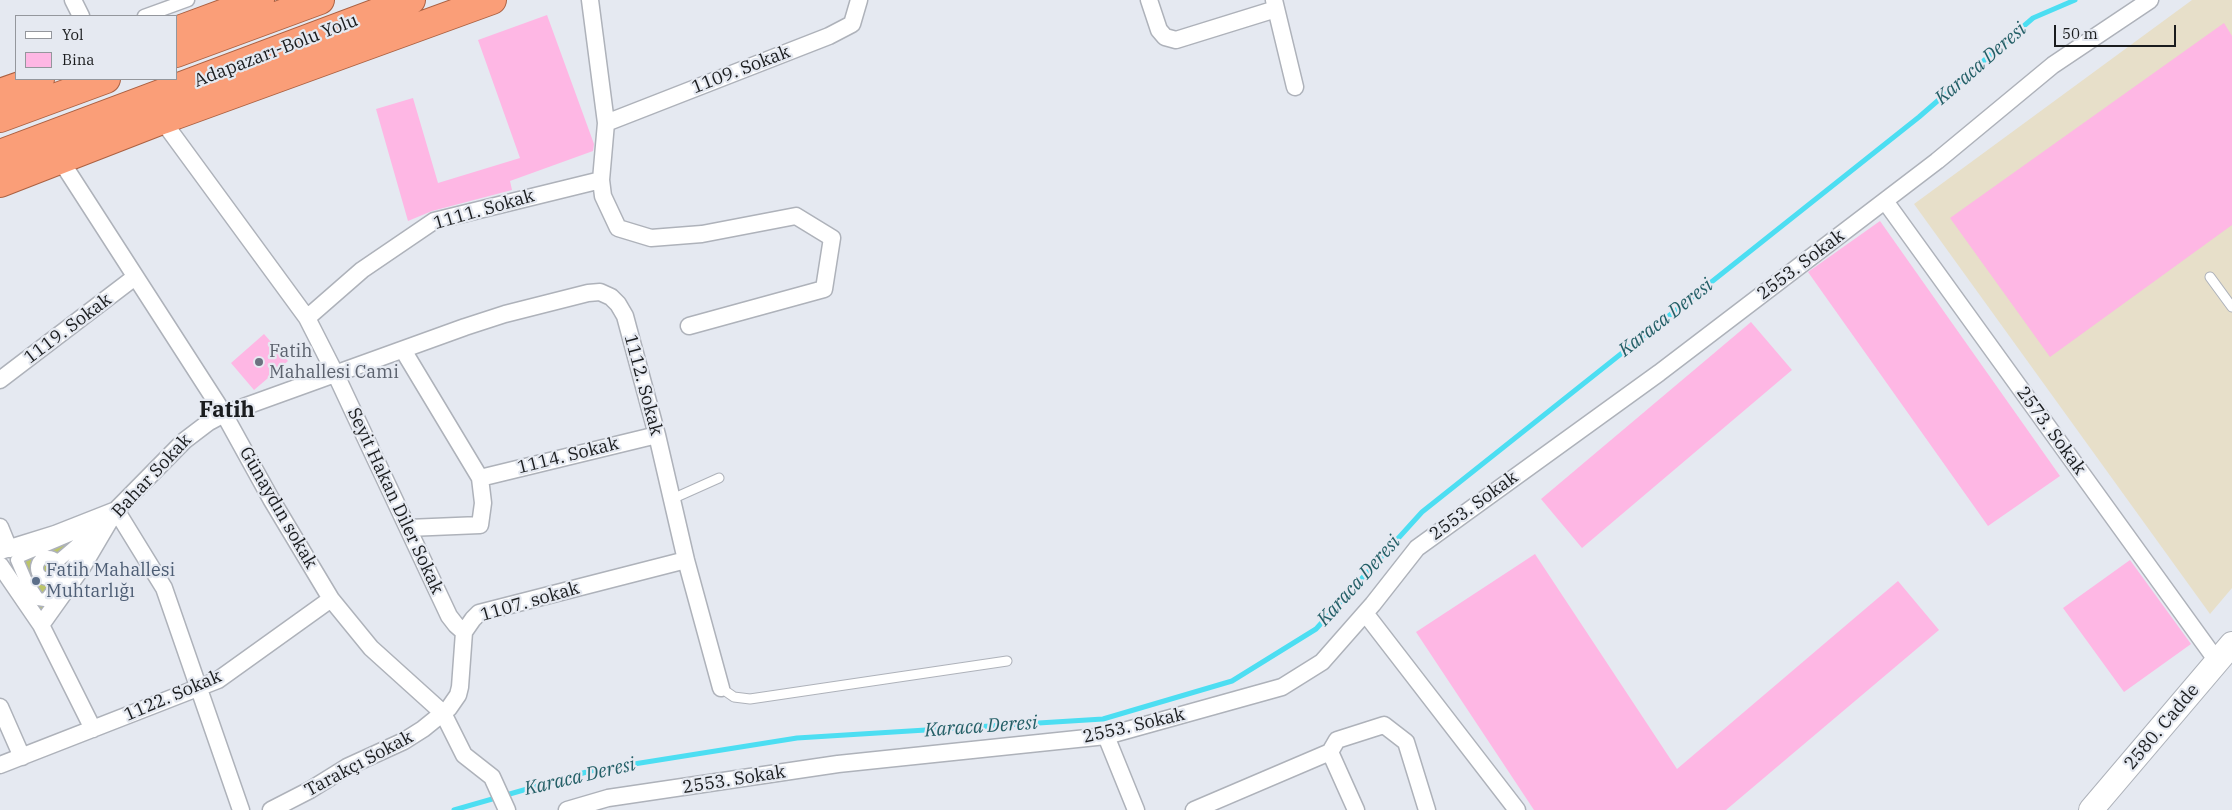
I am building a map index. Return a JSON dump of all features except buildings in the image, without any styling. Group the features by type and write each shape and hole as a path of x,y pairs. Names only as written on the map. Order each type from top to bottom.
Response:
{"highway":[{"path":"178,30 214,8 260,0"},
{"path":"178,52 320,0"},
{"name":"Adapazarı-Bolu Yolu","path":"0,154 411,0"},
{"path":"0,183 61,161 162,120 492,0"},
{"path":"0,93 37,80"},
{"path":"0,106 55,80"},
{"path":"0,118 103,80"},
{"path":"0,171 122,136"}],"main road":[{"name":"2580. Cadde","path":"2091,810 2225,653"}],"street":[{"path":"73,0 80,15"},
{"path":"147,15 188,0"},
{"path":"590,0 606,123 601,180 603,196 618,228 651,238 702,234 796,216 832,238 824,289 689,326"},
{"name":"1109. Sokak","path":"606,123 837,32 852,24 859,0"},
{"path":"1149,0 1159,30 1166,37 1176,40 1275,5 1295,87"},
{"name":"2553. Sokak","path":"567,810 608,798 838,764 1106,736 1282,687 1322,662 1365,613 1417,548 1658,373 1885,200 2054,65 2150,0"},
{"name":"Seyit Hakan Diler Sokak","path":"162,120 306,318 336,375 449,616 464,632"},
{"name":"Günaydın sokak","path":"61,161 224,414 271,499 331,599 371,648 443,713 464,755 492,778 507,810"},
{"name":"1111. Sokak","path":"306,318 362,270 434,221 601,180"},
{"name":"2573. Sokak","path":"1885,200 2225,653"},
{"name":"1119. Sokak","path":"0,380 136,277"},
{"name":"1112. Sokak","path":"224,414 505,314 588,293 600,292 618,304 625,316 657,434 686,560 721,688"},
{"path":"403,350 480,478 483,503 480,525 408,528"},
{"name":"Bahar Sokak","path":"41,625 74,562 116,510 184,441 209,422 224,414"},
{"name":"1114. Sokak","path":"480,478 657,434"},
{"path":"93,729 20,583 17,560 20,556 57,537 116,510 164,588 241,810"},
{"path":"0,527 4,550 89,527 95,530 95,536 45,600 36,597 0,565"},
{"path":"57,537 74,562"},
{"path":"20,583 39,575 37,569 41,560 51,558 57,562 74,562"},
{"name":"1107. sokak","path":"443,713 458,695 464,632 472,618 479,613 686,560"},
{"name":"1122. Sokak","path":"0,765 218,680 331,599"},
{"path":"1365,613 1517,810"},
{"path":"0,707 22,757"},
{"name":"Tarakçı Sokak","path":"271,810 310,790 347,767 404,741 443,713"},
{"path":"1194,810 1330,752 1337,740 1384,725 1406,742 1427,810"},
{"path":"1106,736 1136,810"},
{"path":"1330,752 1356,810"}],"lane":[{"path":"2210,277 2232,307"},
{"path":"672,499 719,478"},
{"path":"721,688 734,697 750,699 1007,661"}],"shaded area":[{"path":"2192,0 2232,0 2232,588 2210,614 1914,204"}],"green space":[{"path":"84,525 49,606 36,611 9,557"}],"waterway":[{"name":"Karaca Deresi","path":"454,810 590,771 797,738 1103,719 1232,681 1316,629 1422,512 1919,117 2033,18 2075,0"}],"place":[{"name":"Fatih Mahallesi Cami","path":"259,362"},
{"name":"Fatih Mahallesi Muhtarlığı","path":"36,581"}],"district":[{"name":"Fatih","path":"227,411"}]}
